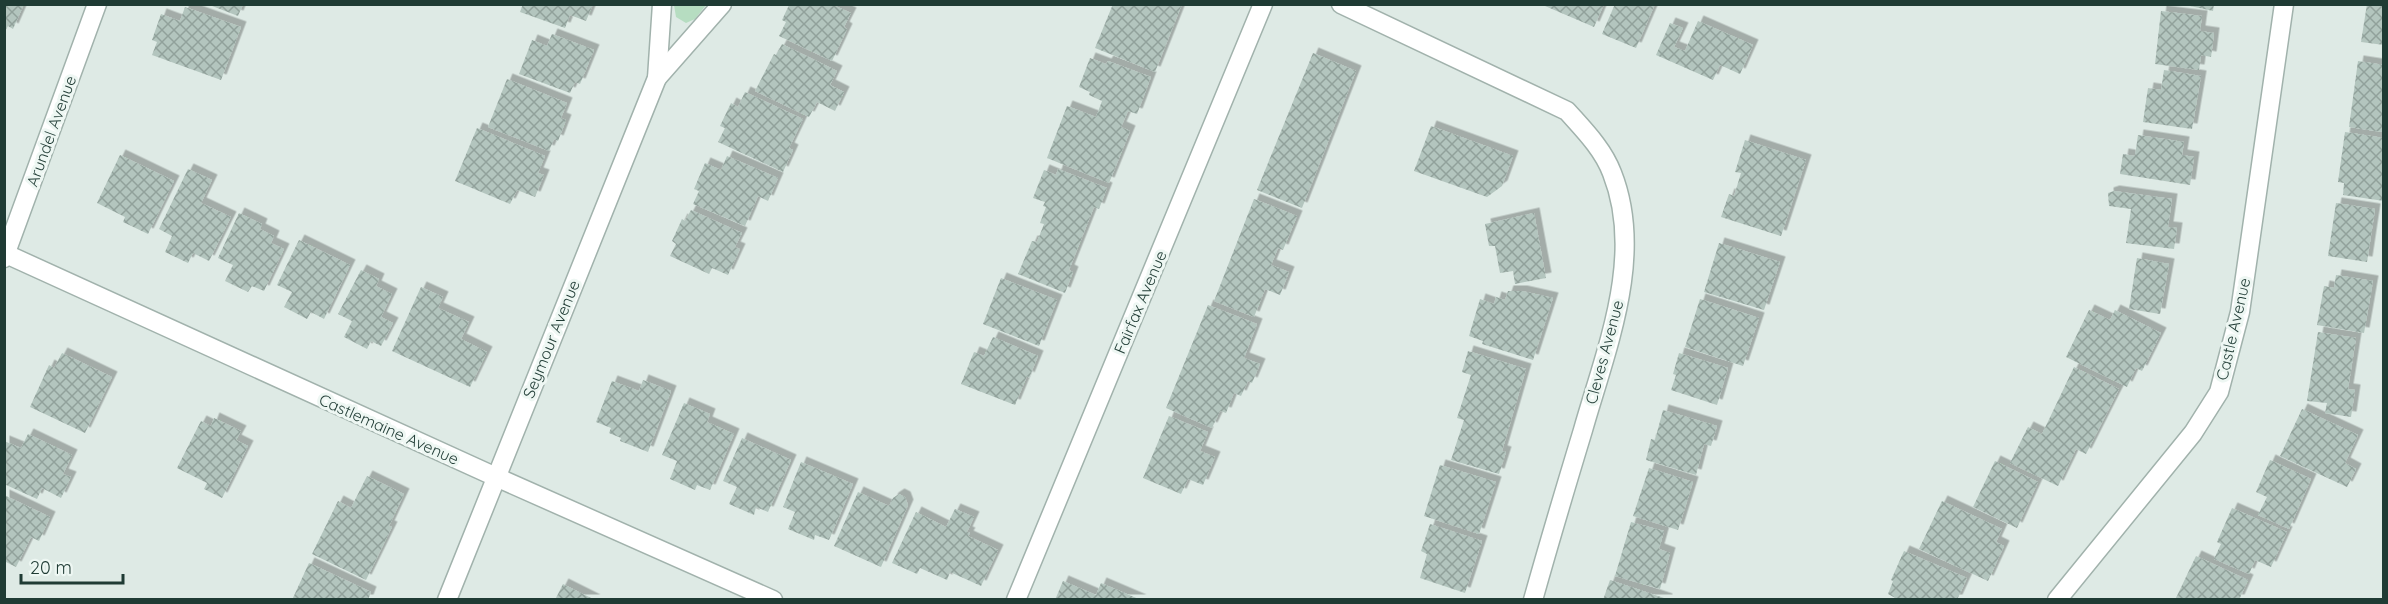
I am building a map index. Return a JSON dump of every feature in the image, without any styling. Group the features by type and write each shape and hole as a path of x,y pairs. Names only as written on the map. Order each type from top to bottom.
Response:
{"street":[{"name":"Arundel Avenue","path":"5,256 97,4"},
{"name":"Seymour Avenue","path":"447,600 657,78 662,4"},
{"name":"Seymour Avenue","path":"657,78 722,4"},
{"name":"Fairfax Avenue","path":"1017,600 1263,4"},
{"name":"Cleves Avenue","path":"1341,4 1567,111 1594,142 1612,173 1622,214 1624,260 1617,314 1533,600"},
{"name":"Castle Avenue","path":"2057,600 2193,433 2219,392 2240,312 2284,4"},
{"name":"Castlemaine Avenue","path":"5,256 773,600"}],"green space":[{"path":"674,4 706,5 695,19 686,23 676,17"}],"building":[{"path":"4,4 24,4 13,29 8,26 4,33"},
{"path":"207,4 243,4 238,16"},
{"path":"523,4 593,4 586,21 570,15 565,28 520,12"},
{"path":"1113,4 1182,4 1155,72 1095,48"},
{"path":"1546,4 1604,4 1594,27 1545,6"},
{"path":"1615,4 1655,4 1636,48 1602,34"},
{"path":"2181,4 2214,4 2213,11"},
{"path":"2367,4 2384,4 2384,45 2361,42"},
{"path":"789,5 833,5 851,13 844,27 847,29 832,61 779,36 786,22 782,20"},
{"path":"185,7 241,27 221,80 152,55 157,42 152,40 161,14 180,21"},
{"path":"2161,11 2202,16 2200,31 2214,33 2211,57 2201,55 2199,70 2155,64"},
{"path":"1698,21 1753,45 1740,74 1720,65 1713,80 1656,55 1670,23 1683,28 1674,47 1685,51"},
{"path":"552,34 594,50 580,84 575,82 570,93 519,74 532,40 547,46"},
{"path":"782,44 837,71 830,85 844,92 835,111 817,102 809,117 755,91 774,54 776,55"},
{"path":"1313,53 1356,71 1302,208 1257,190"},
{"path":"1090,58 1106,64 1108,61 1151,77 1137,114 1128,111 1121,127 1130,131 1109,183 1047,158 1067,106 1096,117 1102,101 1079,87"},
{"path":"2358,61 2384,65 2382,132 2349,127"},
{"path":"2164,70 2201,76 2192,129 2143,122 2148,88 2161,90"},
{"path":"507,79 567,103 561,118 566,120 558,141 554,139 549,151 488,127"},
{"path":"745,92 803,119 789,148 793,150 783,172 718,142 725,128 720,126 731,103 738,107"},
{"path":"1431,126 1513,156 1502,186 1487,197 1414,171"},
{"path":"477,128 545,156 538,173 544,175 535,197 517,190 510,204 455,181"},
{"path":"2345,132 2384,138 2384,201 2343,195 2344,183 2338,182"},
{"path":"2138,135 2184,142 2182,155 2194,157 2190,185 2120,174 2123,154 2135,156"},
{"path":"1745,140 1806,160 1781,236 1721,217 1729,194 1734,196 1741,173 1735,172"},
{"path":"120,155 174,181 148,234 123,222 125,217 97,203"},
{"path":"727,156 778,178 768,201 758,196 745,226 693,204 699,191 694,189 705,163 721,170"},
{"path":"188,169 212,180 201,203 231,217 209,261 193,253 188,263 165,252 172,236 159,229"},
{"path":"1058,169 1107,188 1099,209 1094,207 1069,270 1073,272 1065,293 1018,274 1032,241 1037,242 1044,224 1040,223 1046,207 1043,206 1045,202 1033,198 1044,170 1056,175"},
{"path":"2114,191 2172,199 2168,227 2177,228 2174,249 2126,243 2131,209 2109,206 2108,193"},
{"path":"1254,199 1297,216 1283,250 1278,248 1271,265 1289,272 1280,295 1265,289 1254,317 1214,301"},
{"path":"2336,203 2375,209 2367,262 2328,256"},
{"path":"691,210 742,233 735,247 740,249 728,275 712,268 709,274 670,256 676,244 672,241 682,219 685,221"},
{"path":"239,213 262,224 260,229 274,236 271,243 284,249 264,291 252,286 248,292 225,281 233,265 218,258"},
{"path":"1534,213 1546,278 1515,284 1513,271 1500,273 1495,246 1489,246 1485,224"},
{"path":"299,240 350,265 324,319 311,312 307,319 284,307 292,292 277,285"},
{"path":"1719,243 1780,262 1764,310 1704,292"},
{"path":"2137,258 2169,264 2160,314 2129,309"},
{"path":"361,270 379,279 376,286 392,294 381,317 393,323 381,346 371,341 367,349 344,337 352,321 338,314"},
{"path":"2336,275 2373,281 2364,333 2317,325 2324,286 2334,288"},
{"path":"1001,278 1057,300 1039,346 983,324"},
{"path":"421,287 443,297 438,308 469,322 461,339 487,352 470,387 392,351"},
{"path":"1508,291 1522,291 1553,298 1533,360 1482,344 1483,341 1469,336 1480,299 1494,304 1496,297 1505,300"},
{"path":"1700,299 1759,318 1743,366 1685,347"},
{"path":"1208,305 1257,324 1244,358 1260,364 1252,383 1248,381 1241,396 1234,393 1226,413 1220,411 1212,428 1166,408"},
{"path":"2089,310 2110,320 2115,310 2161,333 2142,371 2136,368 2127,387 2066,357"},
{"path":"2318,332 2356,338 2348,389 2355,390 2351,417 2325,413 2327,403 2307,401"},
{"path":"993,337 1038,356 1015,405 961,384 974,352 984,356"},
{"path":"1468,351 1526,369 1502,451 1506,452 1499,474 1451,460 1464,420 1457,418 1471,375 1462,372"},
{"path":"62,353 112,377 85,433 30,407 49,365 54,368"},
{"path":"1679,353 1728,368 1717,405 1671,390"},
{"path":"2074,367 2119,389 2086,454 2076,449 2058,486 2010,463 2028,427 2042,434"},
{"path":"643,380 671,391 648,452 620,441 621,438 609,433 611,428 596,422 612,381 639,391"},
{"path":"684,403 710,414 707,422 734,434 710,490 697,485 695,490 670,479 677,461 662,455"},
{"path":"2302,409 2358,435 2345,463 2356,469 2347,487 2280,456"},
{"path":"1663,410 1717,426 1711,446 1704,444 1696,475 1646,460 1651,439 1655,440"},
{"path":"1169,416 1208,432 1200,451 1215,457 1203,485 1188,479 1181,494 1143,478"},
{"path":"214,418 241,431 236,440 248,446 222,498 204,489 207,483 177,468 201,421 211,426"},
{"path":"28,434 72,455 63,474 71,477 61,498 42,488 37,499 4,484 4,441 21,448"},
{"path":"742,438 791,460 768,512 756,507 754,515 729,504 737,487 723,481"},
{"path":"2270,460 2311,479 2289,529 2258,515 2267,497 2256,492"},
{"path":"1995,461 2038,482 2017,528 1973,507"},
{"path":"801,462 853,484 829,540 815,535 814,540 788,529 795,512 783,507"},
{"path":"1440,465 1496,482 1479,534 1424,516"},
{"path":"1649,468 1693,482 1678,530 1633,516"},
{"path":"367,476 404,494 389,526 392,527 366,580 312,554 338,501 351,508"},
{"path":"858,492 889,506 893,498 899,494 905,497 908,505 881,567 834,546"},
{"path":"4,495 50,517 39,541 31,537 16,567 4,561"},
{"path":"1942,501 2002,529 1996,542 2004,546 1988,581 1919,549"},
{"path":"2232,508 2287,532 2271,567 2255,560 2249,574 2214,559 2221,544 2217,542"},
{"path":"955,509 974,517 967,532 970,533 968,536 998,550 981,586 950,572 947,580 920,568 917,574 892,563 916,512 946,527"},
{"path":"1631,522 1664,531 1659,549 1670,553 1660,589 1615,576"},
{"path":"1430,524 1482,541 1465,593 1420,578 1427,554 1421,551"},
{"path":"1904,551 1967,578 1957,600 1899,600 1888,594 1893,581 1891,580"},
{"path":"2196,556 2248,580 2239,600 2222,598 2221,600 2175,600"},
{"path":"309,563 371,592 368,600 292,600"},
{"path":"1610,580 1667,599 1667,600 1603,600"},
{"path":"1063,581 1096,595 1101,583 1141,600 1055,600"},
{"path":"563,584 595,600 555,600"}]}
